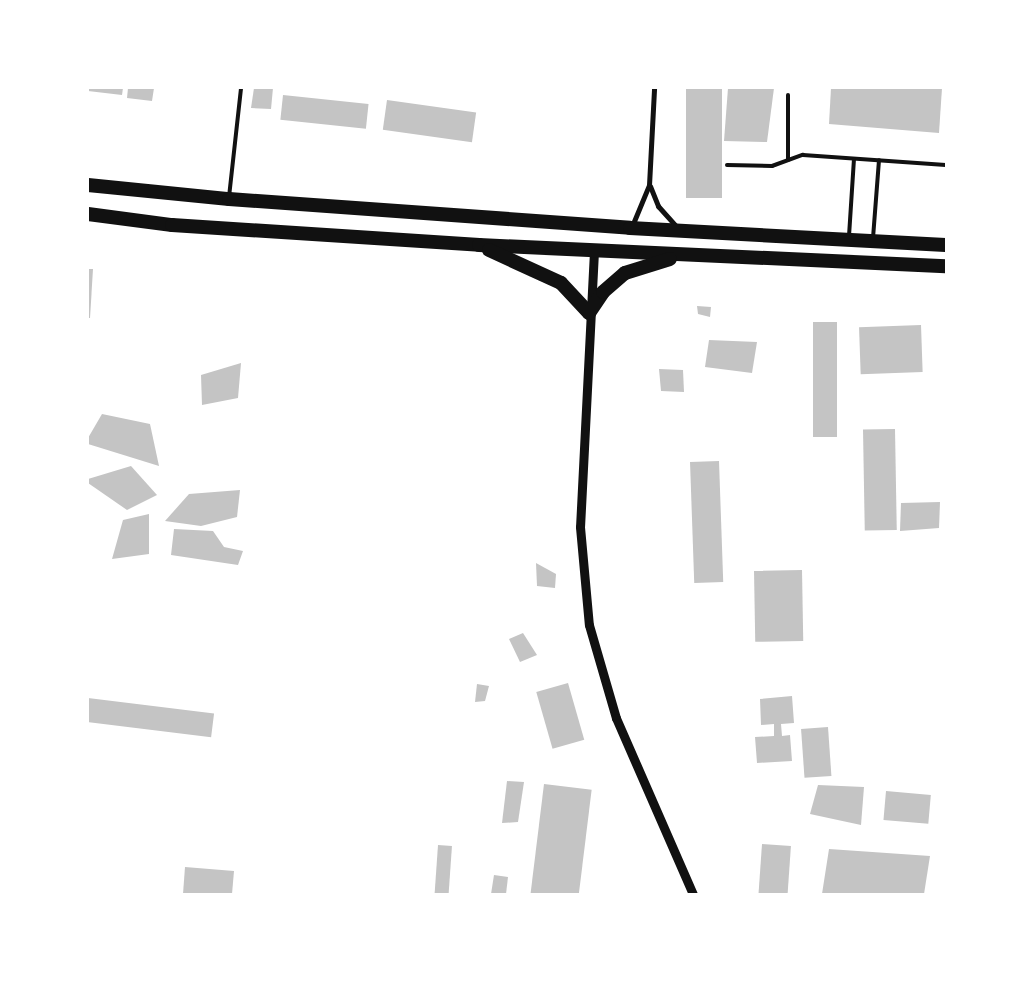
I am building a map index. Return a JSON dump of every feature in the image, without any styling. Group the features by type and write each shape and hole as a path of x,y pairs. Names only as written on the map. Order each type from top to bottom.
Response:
{"highway":[{"path":"88,185 229,199 630,228 946,244"},
{"path":"88,214 172,224 479,246 946,266"},
{"path":"479,246 555,280 572,291 589,313 603,292 626,273 687,256"}],"street":[{"path":"630,228 642,208 649,186 654,88"},
{"path":"649,186 661,211 681,230"},
{"path":"594,251 589,313 580,527 589,625 616,718 693,894"}],"lane":[{"path":"229,199 241,88"},
{"path":"788,95 788,160"},
{"path":"726,165 772,166 803,155 946,165"},
{"path":"848,240 854,159"},
{"path":"873,241 879,160"}],"building":[{"path":"88,88 123,88 122,95 88,91"},
{"path":"128,88 154,88 152,101 127,98"},
{"path":"254,88 273,88 271,109 251,108"},
{"path":"686,88 722,88 722,198 686,198"},
{"path":"728,88 774,88 767,142 724,141"},
{"path":"831,88 942,88 939,133 829,124"},
{"path":"283,95 369,104 366,129 280,120"},
{"path":"387,100 476,113 472,142 383,130"},
{"path":"88,269 93,269 90,318 88,318"},
{"path":"697,306 711,307 710,317 698,314"},
{"path":"813,322 837,322 837,437 813,437"},
{"path":"921,325 923,372 861,374 859,327"},
{"path":"709,340 757,342 752,373 705,367"},
{"path":"241,363 238,398 202,405 201,375"},
{"path":"659,369 683,370 684,392 661,391"},
{"path":"102,414 150,424 159,466 88,444 88,438"},
{"path":"895,429 897,530 865,531 863,430"},
{"path":"719,461 723,582 694,583 690,462"},
{"path":"131,466 157,495 127,510 88,483 88,479"},
{"path":"240,490 237,517 201,526 165,521 189,494"},
{"path":"940,502 939,528 900,531 901,503"},
{"path":"149,514 149,554 112,559 123,520"},
{"path":"174,529 213,531 224,547 243,551 238,565 171,555"},
{"path":"536,563 556,574 555,588 537,586"},
{"path":"802,570 803,641 755,642 754,571"},
{"path":"523,633 537,655 520,662 509,639"},
{"path":"568,683 584,740 553,749 536,692"},
{"path":"477,684 489,686 485,701 475,702"},
{"path":"792,696 794,723 781,724 782,736 790,735 792,761 757,763 755,737 774,736 774,724 761,725 760,699"},
{"path":"88,698 214,713 211,737 88,722"},
{"path":"828,727 831,776 804,778 801,729"},
{"path":"507,781 524,782 518,822 502,823"},
{"path":"544,784 592,790 579,894 530,894"},
{"path":"818,785 864,787 861,825 810,814"},
{"path":"886,791 931,795 928,824 883,820"},
{"path":"762,844 791,846 788,894 759,894"},
{"path":"438,845 452,846 449,894 435,894"},
{"path":"829,849 930,856 924,894 822,894"},
{"path":"185,867 234,871 232,894 183,894"},
{"path":"494,875 508,877 506,894 491,894"}]}
